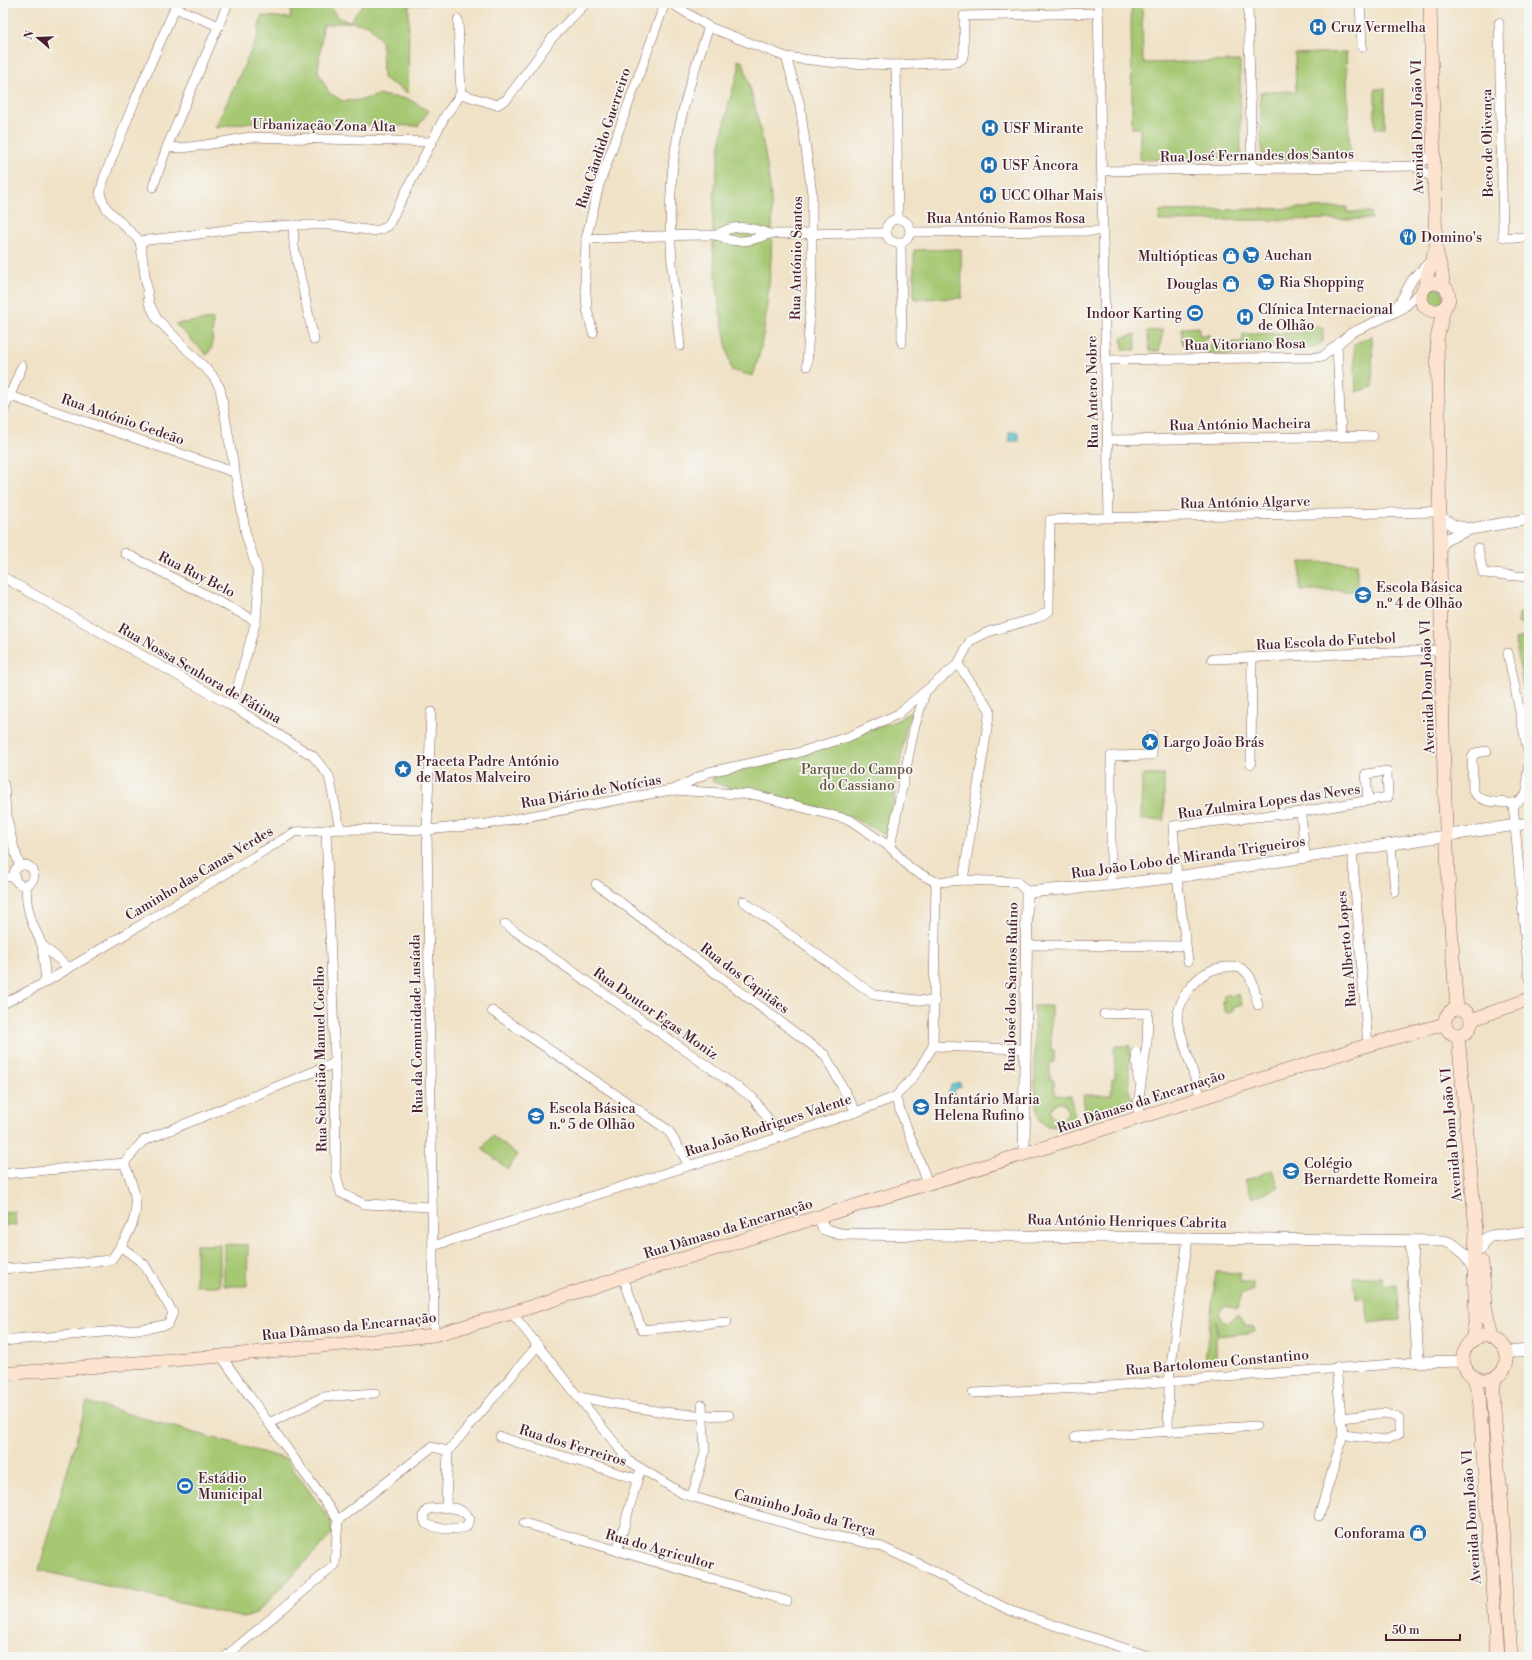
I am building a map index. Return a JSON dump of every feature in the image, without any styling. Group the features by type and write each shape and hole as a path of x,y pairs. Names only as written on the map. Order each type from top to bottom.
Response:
{"main road":[{"name":"Avenida Dom João VI","path":"1430,3 1435,179 1435,253 1442,273 1443,285"},
{"name":"Avenida Dom João VI","path":"1423,289 1435,253"},
{"path":"1436,282 1443,285 1449,296 1447,304 1444,308 1438,311 1428,309 1420,299 1423,289 1428,284 1436,282"},
{"name":"Avenida Dom João VI","path":"1444,308 1438,339 1441,650 1446,835 1457,1009"},
{"name":"Avenida Dom João VI","path":"1428,309 1432,317 1438,339"},
{"path":"1471,1020 1529,999"},
{"path":"1457,1009 1466,1012 1471,1020 1468,1030 1458,1036 1448,1031 1445,1024 1447,1016 1450,1012 1457,1009"},
{"name":"Rua Dâmaso da Encarnação","path":"3,1374 221,1356 434,1335 512,1313 624,1277 928,1184 1368,1045 1445,1024"},
{"name":"Avenida Dom João VI","path":"1458,1036 1476,1231 1474,1270 1476,1317 1472,1341"},
{"name":"Avenida Dom João VI","path":"1476,1231 1481,1248 1485,1306 1492,1337"},
{"path":"1485,1336 1492,1337 1504,1346 1507,1352 1506,1366 1495,1378 1485,1380 1473,1376 1466,1367 1464,1354 1472,1341 1485,1336"},
{"name":"Avenida Dom João VI","path":"1473,1376 1479,1394 1497,1657"},
{"path":"1495,1378 1492,1392 1511,1657"}],"street":[{"path":"153,187 167,147 228,3"},
{"path":"461,94 497,105 507,99 552,38 586,3"},
{"name":"Rua Cândido Guerreiro","path":"593,333 587,309 585,276 586,239 599,185 665,3"},
{"path":"671,3 709,27 786,57 836,63 896,65 957,62 962,58 964,52 964,16 1098,13"},
{"name":"Rua Antero Nobre","path":"1098,3 1109,517"},
{"path":"1248,3 1252,169"},
{"path":"1360,3 1362,47"},
{"path":"219,26 176,5 135,100 104,178 100,194 106,208 140,241 149,303 156,319 212,375 220,388 246,535 257,569 258,595 256,621 232,706"},
{"path":"140,241 239,228 293,225 332,225 374,231 388,226 445,116 461,94 458,20"},
{"name":"Beco de Olivença","path":"1499,23 1503,237 1529,238"},
{"path":"680,346 671,235 671,191 679,128 692,75 709,27"},
{"name":"Rua António Santos","path":"786,57 800,105 812,194 812,272 806,366"},
{"path":"896,65 898,219"},
{"name":"Urbanização Zona Alta","path":"167,147 182,148 251,137 432,142"},
{"path":"1434,152 1425,160 1414,166 1435,179"},
{"name":"Rua José Fernandes dos Santos","path":"1101,172 1414,166"},
{"path":"898,219 906,222 910,232 907,239 901,243 893,242 887,237 886,229 890,222 898,219"},
{"path":"293,225 294,247 314,340"},
{"path":"717,235 724,230 743,227 753,228 769,234"},
{"name":"Rua António Ramos Rosa","path":"910,232 1102,231"},
{"path":"586,239 671,235 717,235 741,241 752,240 769,234 886,233"},
{"path":"901,243 902,343"},
{"path":"1388,315 1400,302 1412,280 1435,253"},
{"name":"Rua Vitoriano Rosa","path":"1106,360 1322,357 1351,333 1402,309 1423,289"},
{"path":"1337,345 1341,436"},
{"path":"3,412 7,394 22,366"},
{"name":"Rua António Gedeão","path":"7,394 234,472"},
{"name":"Rua António Macheira","path":"1108,440 1373,436"},
{"path":"1440,515 1454,526 1470,529"},
{"name":"Rua António Algarve","path":"958,664 970,641 988,632 1037,618 1049,611 1050,520 1109,517 1440,515"},
{"path":"1440,549 1445,540 1470,529 1529,519"},
{"path":"1478,548 1483,573 1529,577"},
{"name":"Rua Ruy Belo","path":"125,553 256,621"},
{"name":"Rua Nossa Senhora de Fátima","path":"3,577 232,706 313,756 329,776 340,829"},
{"name":"Rua Escola do Futebol","path":"1212,659 1441,650"},
{"path":"1508,653 1529,756"},
{"path":"1251,764 1252,658"},
{"path":"958,664 990,710 963,880"},
{"name":"Rua Diário de Notícias","path":"671,790 709,772 797,753 848,737 898,714 926,693 958,664"},
{"name":"Rua Diário de Notícias","path":"890,847 914,729 926,693"},
{"name":"Rua da Comunidade Lusíada","path":"431,712 428,830 434,1335"},
{"path":"1111,885 1111,756 1152,755 1152,735"},
{"path":"1487,751 1474,753 1472,758 1473,791 1480,798 1485,800 1514,803 1523,798 1526,793 1529,764"},
{"path":"3,782 5,808 14,851 20,866"},
{"name":"Rua Diário de Notícias","path":"428,830 487,824 671,790 756,795 850,820 890,847 911,869 936,882"},
{"name":"Rua Zulmira Lopes das Neves","path":"1177,877 1173,826 1301,812 1368,801"},
{"path":"1514,803 1529,979"},
{"path":"1301,812 1305,856"},
{"name":"Rua João Lobo de Miranda Trigueiros","path":"1027,892 1111,885 1177,877 1305,856 1529,823"},
{"name":"Caminho das Canas Verdes","path":"3,1004 46,982 295,832 340,829 428,830"},
{"name":"Rua Sebastião Manuel Coelho","path":"326,830 335,1063 336,1174 341,1193 364,1204 432,1208"},
{"path":"1391,844 1396,892"},
{"name":"Rua Alberto Lopes","path":"1352,850 1368,1045"},
{"path":"20,866 29,866 34,871 34,878 26,885 18,882 14,877 15,871 20,866"},
{"path":"3,877 14,877"},
{"path":"1177,877 1188,961"},
{"path":"936,882 963,880 1017,882 1027,892"},
{"name":"Rua João Rodrigues Valente","path":"432,1246 781,1137 856,1112 895,1097 916,1074 933,1046 936,882"},
{"name":"Rua dos Capitães","path":"596,884 825,1055 856,1112"},
{"path":"26,885 27,903 31,920 42,945 46,982"},
{"name":"Rua José dos Santos Rufino","path":"1024,1154 1027,892"},
{"path":"743,901 874,995 935,1002"},
{"name":"Rua Doutor Egas Moniz","path":"505,924 753,1098 781,1137"},
{"path":"42,945 69,968"},
{"path":"1026,945 1186,946"},
{"path":"1201,1098 1177,1021 1178,1011 1185,996 1197,980 1210,971 1225,967 1239,967 1246,971 1252,981 1258,1005"},
{"path":"492,1011 668,1130 689,1165"},
{"path":"1104,1014 1148,1013 1147,1043 1138,1104 1139,1118"},
{"path":"933,1046 1025,1049"},
{"path":"1136,1052 1137,1078 1140,1089"},
{"path":"3,1174 124,1163 143,1141 335,1063"},
{"path":"895,1097 928,1184"},
{"path":"3,1270 111,1260 134,1221 136,1207 134,1186 124,1163"},
{"name":"Rua António Henriques Cabrita","path":"819,1217 824,1229 840,1234 1444,1241 1451,1243 1462,1250 1474,1270"},
{"path":"1481,1248 1487,1238 1491,1236 1529,1232"},
{"path":"1168,1432 1169,1381 1188,1237"},
{"path":"1411,1241 1418,1362"},
{"path":"3,1342 150,1328 168,1324 173,1313 144,1264 120,1246"},
{"path":"624,1277 642,1330 727,1322"},
{"name":"Caminho João da Terça","path":"512,1313 629,1461 683,1494 816,1532 876,1545 917,1563 1011,1611 1151,1657"},
{"path":"446,1507 448,1451 538,1345"},
{"path":"1507,1352 1529,1350"},
{"path":"221,1356 338,1520 335,1565 225,1657"},
{"name":"Rua Bartolomeu Constantino","path":"972,1393 1084,1388 1336,1367 1464,1361"},
{"path":"1319,1516 1343,1435 1336,1367"},
{"path":"269,1423 323,1397 375,1393"},
{"path":"580,1398 674,1414 702,1416 729,1415"},
{"path":"692,1496 705,1452 702,1405"},
{"path":"1341,1418 1384,1414 1399,1418 1399,1434 1386,1440 1343,1435"},
{"path":"1075,1437 1256,1426"},
{"name":"Rua dos Ferreiros","path":"500,1437 638,1479"},
{"path":"338,1520 432,1447 448,1451"},
{"path":"617,1551 641,1468"},
{"name":"Rua do Agricultor","path":"524,1524 787,1601"}],"green space":[{"path":"292,3 326,3 338,17 349,22 323,25 318,71 329,93 343,101 362,100 379,95 408,99 429,111 418,126 250,122 215,128 258,36 261,16 290,18"},
{"path":"364,3 442,3 409,5 408,93 383,78 382,42 369,25 349,22"},
{"path":"1131,3 1142,3 1143,63 1240,61 1241,158 1140,160 1140,128 1132,128"},
{"path":"1346,52 1350,156 1262,160 1260,92 1296,91 1295,54"},
{"path":"738,60 743,62 762,140 769,180 772,220 771,266 766,314 761,345 753,376 731,370 719,305 713,249 714,196 720,145 729,102 739,69"},
{"path":"1375,89 1385,89 1385,128 1375,128"},
{"path":"1347,207 1346,212 1371,212 1372,219 1159,221 1160,211"},
{"path":"961,249 962,298 914,299 914,250"},
{"path":"1435,288 1441,291 1444,297 1441,303 1435,306 1429,303 1426,297 1429,291"},
{"path":"213,319 212,347 207,355 175,324"},
{"path":"1302,326 1323,327 1323,341 1314,348 1258,348 1250,354 1207,353 1212,342 1242,342 1243,334 1302,333"},
{"path":"1199,327 1199,335 1211,335 1203,341 1200,348 1185,347 1182,342 1182,328"},
{"path":"1163,330 1159,351 1150,351 1147,331"},
{"path":"1135,334 1136,350 1124,350 1121,338"},
{"path":"1372,336 1373,387 1356,392 1354,344"},
{"path":"1300,562 1357,563 1357,591 1300,591"},
{"path":"1519,613 1528,614 1528,623 1518,623"},
{"path":"1529,636 1529,691 1524,692 1515,639"},
{"name":"Parque do Campo do Cassiano","path":"915,709 906,727 888,836 851,817 757,791 730,788 713,782 713,776 797,757 898,720"},
{"path":"1142,775 1164,775 1164,820 1141,820"},
{"path":"1229,994 1231,997 1239,994 1242,1004 1233,1007 1234,1010 1226,1013 1222,1001 1225,1000 1223,996"},
{"path":"1034,1006 1051,1006 1051,1050 1054,1050 1054,1062 1050,1063 1050,1079 1054,1080 1055,1095 1071,1096 1075,1122 1056,1126 1044,1124 1040,1120 1037,1104 1037,1093 1035,1093","holes":["1061,1102 1066,1105 1068,1113 1062,1119 1057,1119 1052,1116 1050,1110 1055,1103"]},
{"path":"1114,1046 1130,1046 1129,1085 1134,1104 1086,1119 1083,1095 1111,1095 1112,1079 1115,1079"},
{"path":"492,1136 518,1155 508,1169 482,1149"},
{"path":"1272,1170 1279,1187 1253,1198 1245,1181"},
{"path":"15,1212 16,1225 3,1226 3,1213"},
{"path":"224,1244 248,1245 247,1286 224,1286"},
{"path":"196,1245 220,1245 220,1286 196,1286"},
{"path":"1216,1272 1240,1273 1240,1282 1252,1282 1253,1290 1242,1295 1237,1309 1226,1306 1219,1313 1222,1320 1227,1322 1232,1320 1237,1315 1246,1326 1254,1328 1255,1332 1218,1336 1216,1321 1216,1360 1205,1361"},
{"path":"1354,1277 1382,1277 1382,1285 1397,1284 1400,1319 1369,1323 1365,1298 1356,1299"},
{"name":"Estádio Municipal","path":"87,1402 286,1459 331,1521 332,1534 256,1614 244,1618 39,1570"}],"water":[{"path":"1009,432 1018,432 1019,441 1009,441"},
{"path":"959,1082 961,1087 955,1089 954,1094 949,1094 948,1091 951,1088 951,1085"}],"place":[{"name":"Cruz Vermelha","path":"1318,27"},
{"name":"USF Mirante","path":"990,128"},
{"name":"USF Âncora","path":"989,165"},
{"name":"UCC Olhar Mais","path":"988,195"},
{"name":"Domino's","path":"1408,237"},
{"name":"Auchan","path":"1251,255"},
{"name":"Multiópticas","path":"1231,256"},
{"name":"Ria Shopping","path":"1266,282"},
{"name":"Douglas","path":"1231,284"},
{"name":"Indoor Karting","path":"1195,313"},
{"name":"Clínica Internacional de Olhão","path":"1245,317"},
{"name":"Escola Básica n.º 4 de Olhão","path":"1363,595"},
{"name":"Largo João Brás","path":"1150,742"},
{"name":"Praceta Padre António de Matos Malveiro","path":"403,769"},
{"name":"Infantário Maria Helena Rufino","path":"921,1107"},
{"name":"Escola Básica n.º 5 de Olhão","path":"536,1116"},
{"name":"Colégio Bernardette Romeira","path":"1291,1171"},
{"name":"Estádio Municipal","path":"185,1486"},
{"name":"Conforama","path":"1418,1533"}]}
